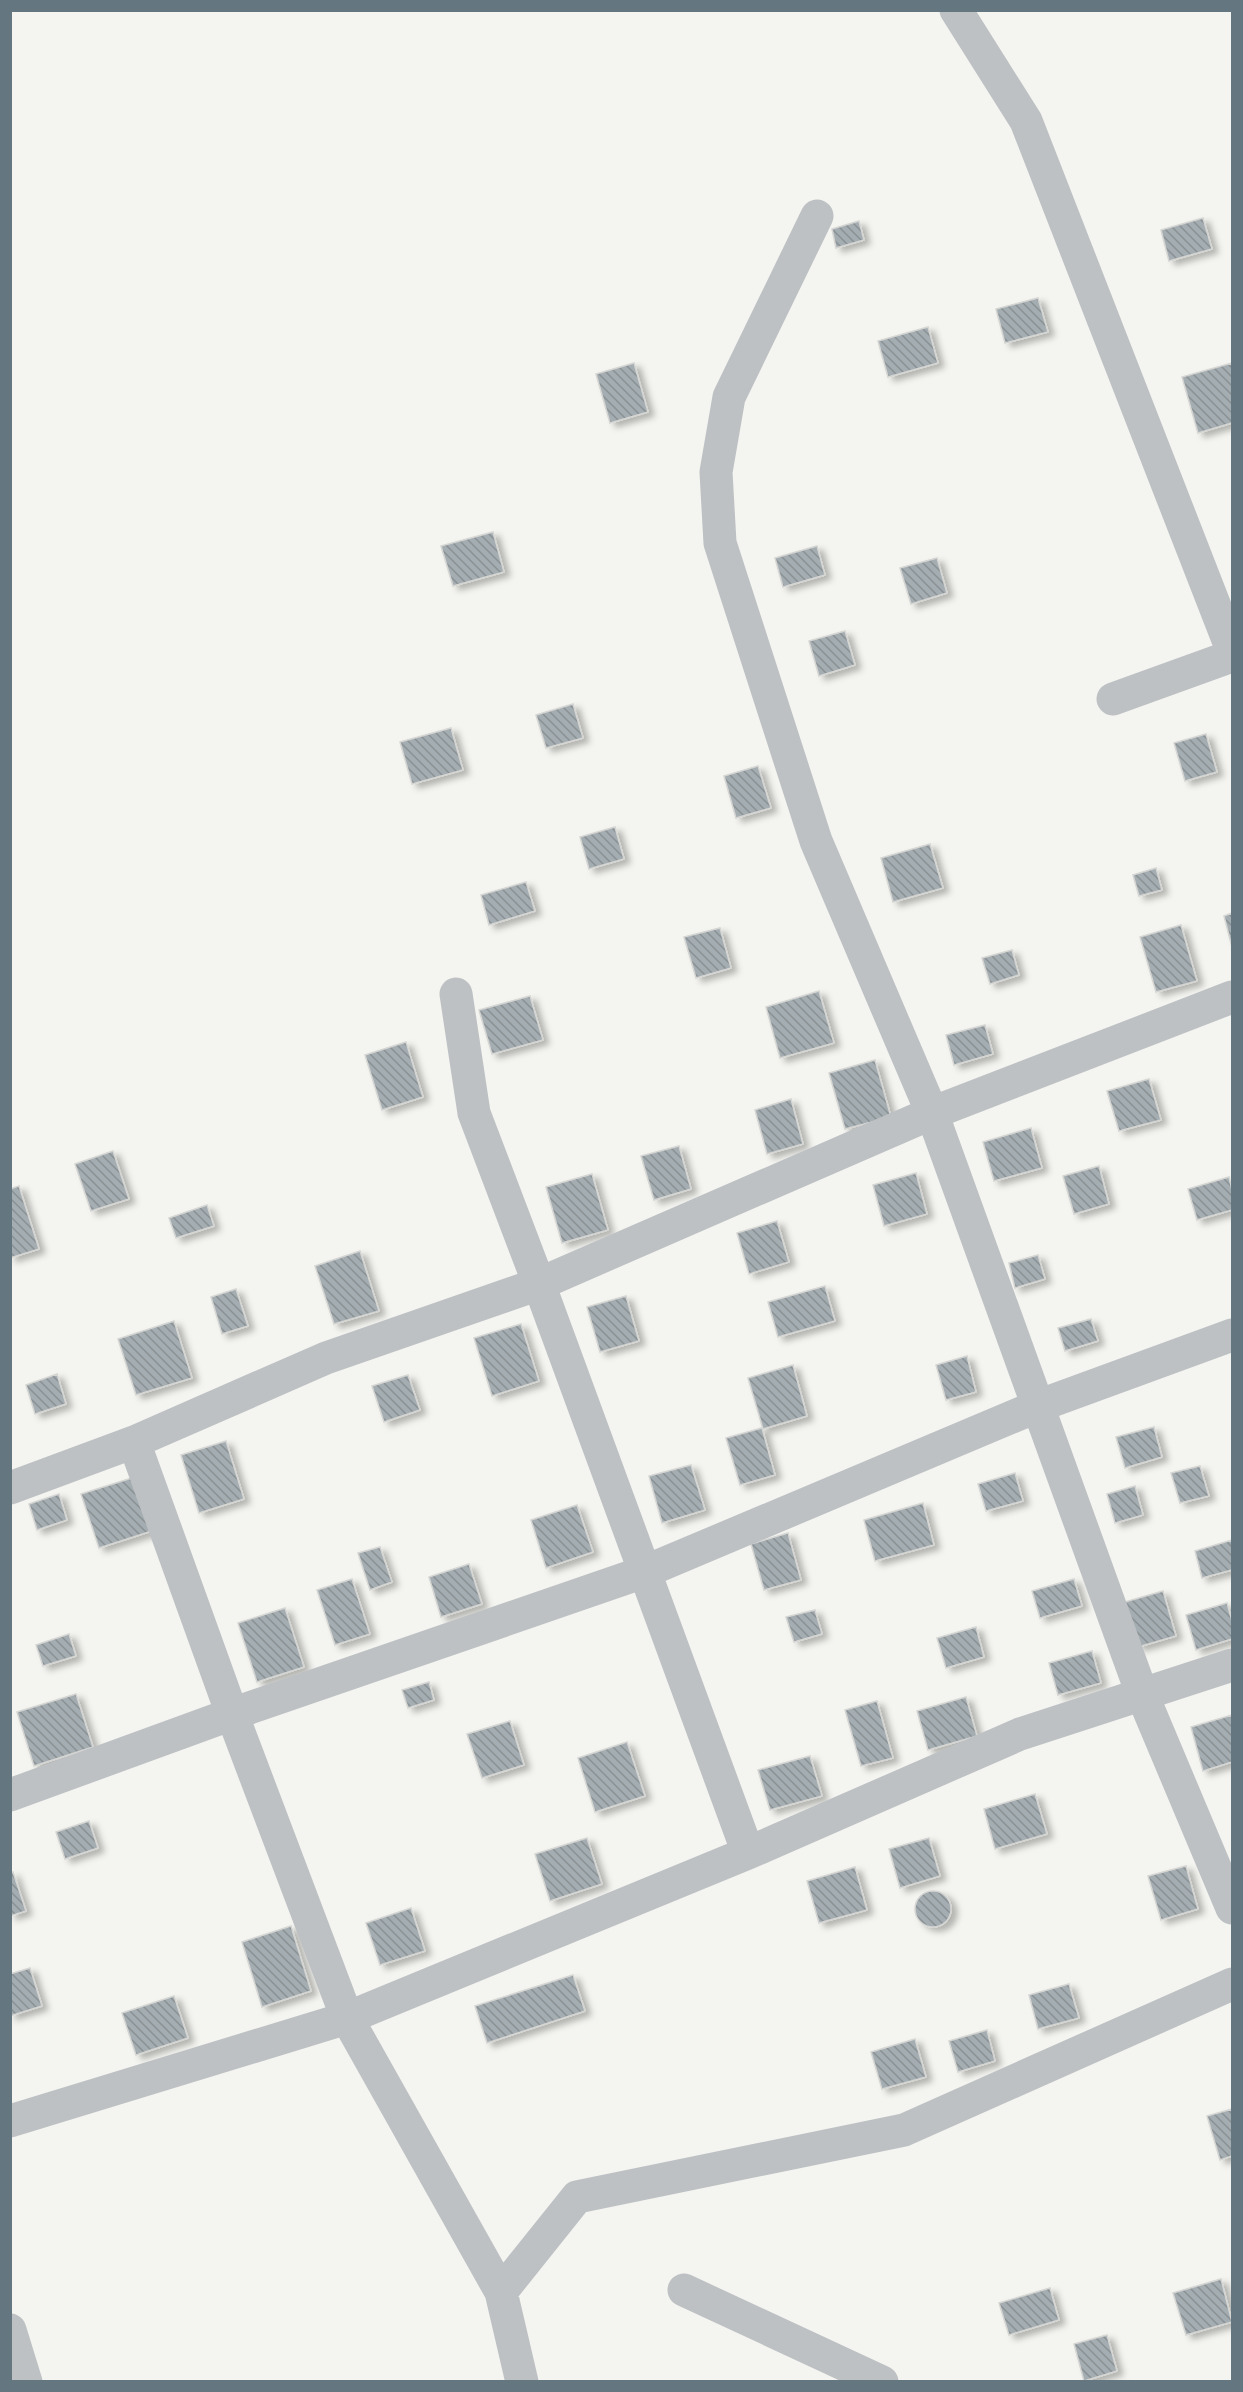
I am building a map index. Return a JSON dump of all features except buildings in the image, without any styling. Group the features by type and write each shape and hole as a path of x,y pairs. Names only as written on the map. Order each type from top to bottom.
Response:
{"street":[{"path":"956,10 1026,121 1233,650"},
{"path":"817,216 729,397 716,472 720,543 816,841 932,1113 1142,1694 1233,1908"},
{"path":"1113,699 1233,656"},
{"path":"456,994 474,1113 748,1854"},
{"path":"10,1488 134,1442 326,1358 539,1284 932,1113 1233,997"},
{"path":"10,1795 232,1714 644,1572 1038,1406 1233,1335"},
{"path":"134,1442 232,1714 347,2018 501,2292 522,2382"},
{"path":"10,2121 347,2018 748,1854 1020,1734 1233,1665"},
{"path":"501,2292 577,2197 904,2130 1233,1984"},
{"path":"684,2290 882,2382"},
{"path":"10,2330 26,2382"}]}
